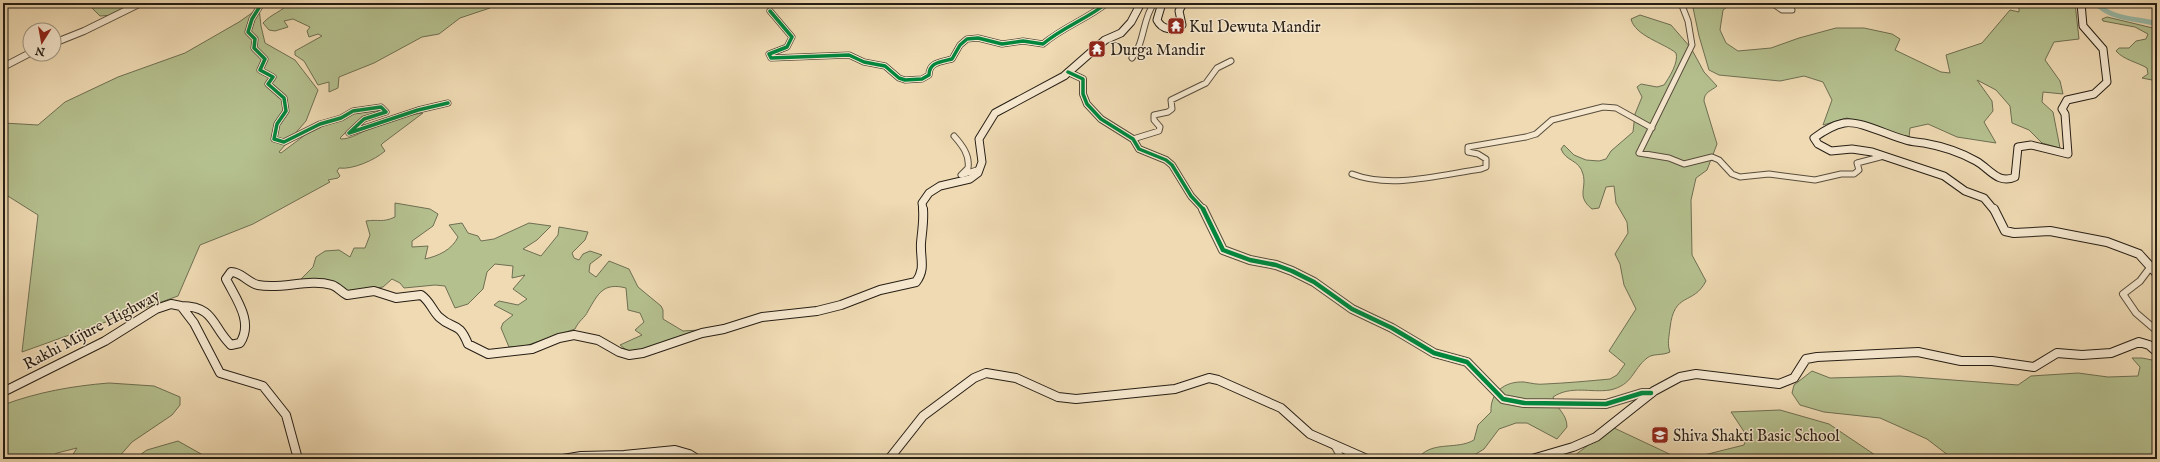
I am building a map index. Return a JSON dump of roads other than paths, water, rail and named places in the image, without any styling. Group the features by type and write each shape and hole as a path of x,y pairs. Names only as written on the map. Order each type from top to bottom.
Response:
{"main road":[{"path":"182,306 191,306 202,310 218,324 221,335 226,340 232,345 240,343 244,338 246,319 226,279 231,272 237,272 256,285 271,288 325,284 336,286 347,295 374,291 396,298 421,295 427,299 439,317 462,330 468,344 488,354 532,348 559,338 574,335 598,340 624,354 635,355 762,317 817,311 880,290 916,282 921,275 923,266 921,244 924,225 922,206 929,193 940,186 970,180 981,169 979,139 993,116 999,110 1060,78 1105,40 1124,31 1131,22 1141,3"},
{"path":"1162,3 1157,16 1158,22 1162,27 1171,30 1182,25 1179,11 1183,3"},
{"path":"2080,3 2082,26 2103,49 2107,82 2094,94 2067,100 2062,109 2065,114 2069,153 2065,154 2030,145 2018,147 2015,178 2009,180 1998,178 1977,161 1951,150 1925,143 1907,142 1855,123 1844,123 1820,133 1814,138 1818,144 1831,151 1852,149 1884,156 1936,172 1949,179 1965,191 1984,198 1991,204 2005,231 2012,233 2041,230 2114,242 2139,253 2149,269 2157,274"},
{"name":"Rakhi Mijure Highway","path":"3,392 105,341 156,309 171,304 182,306 194,323 220,373 263,386 286,415 298,459"},
{"path":"1532,459 1579,445 1598,436 1651,393 1673,379 1696,374 1774,383 1787,383 1797,378 1806,359 1817,357 1918,352 1961,361 1992,362 2034,367 2051,355 2057,353 2082,356 2111,353 2134,343 2149,345 2157,352"},
{"path":"889,459 923,416 974,378 986,373 1016,378 1058,397 1076,399 1175,389 1209,378 1218,380 1281,408 1310,434 1367,459"},
{"path":"564,459 581,456 624,455 675,450 689,454 697,459"}],"street":[{"path":"62,40 142,3"},
{"path":"262,3 252,19 248,32 255,39 254,48 265,59 260,70 273,77 268,84 284,98 286,111 277,124 274,139 284,142 320,124 341,118 353,111 381,107 386,112 364,120 350,133 418,110 448,103"},
{"path":"770,11 784,25 792,37 787,47 769,54 771,58 849,55 864,62 885,66 899,78 913,80 927,78 929,75 929,69 934,64 952,60 960,45 967,39 978,38 1002,44 1023,41 1043,44 1057,32 1094,13 1107,3"},
{"path":"1132,58 1141,48 1144,18 1154,3"},
{"path":"1681,3 1688,21 1692,45 1639,153 1669,158 1684,164 1712,157 1718,160 1732,174 1740,177 1769,174 1821,180 1841,174 1856,173 1859,170 1857,163 1884,156"},
{"path":"1772,3 1782,10 1792,10 1788,3"},
{"path":"3,67 22,57"},
{"path":"1133,139 1159,131 1160,127 1154,120 1154,114 1168,112 1172,109 1171,100 1206,83 1217,68 1231,61"},
{"path":"1068,72 1080,76 1083,79 1083,94 1087,104 1101,119 1133,139 1143,152 1166,160 1172,165 1191,196 1202,206 1223,250 1250,260 1276,265 1292,271 1314,282 1352,309 1392,328 1434,353 1467,362 1503,399 1524,403 1606,404 1630,398 1642,393 1651,393"},
{"path":"1352,174 1365,179 1386,182 1481,169 1486,167 1486,159 1478,154 1468,152 1468,147 1526,137 1536,134 1552,120 1603,107 1616,108 1652,128"},
{"path":"954,136 962,146 968,160 968,168 961,174 965,175 981,169"},
{"path":"2149,269 2146,270 2143,279 2127,288 2123,294 2136,313 2157,331"},
{"path":"1334,445 1342,459"}],"waterway":[{"path":"2096,3 2102,9 2117,16 2157,24"}],"place":[{"name":"Kul Dewuta Mandir","path":"1176,26"},
{"name":"Durga Mandir","path":"1097,49"},
{"name":"Shiva Shakti Basic School","path":"1660,435"}]}
